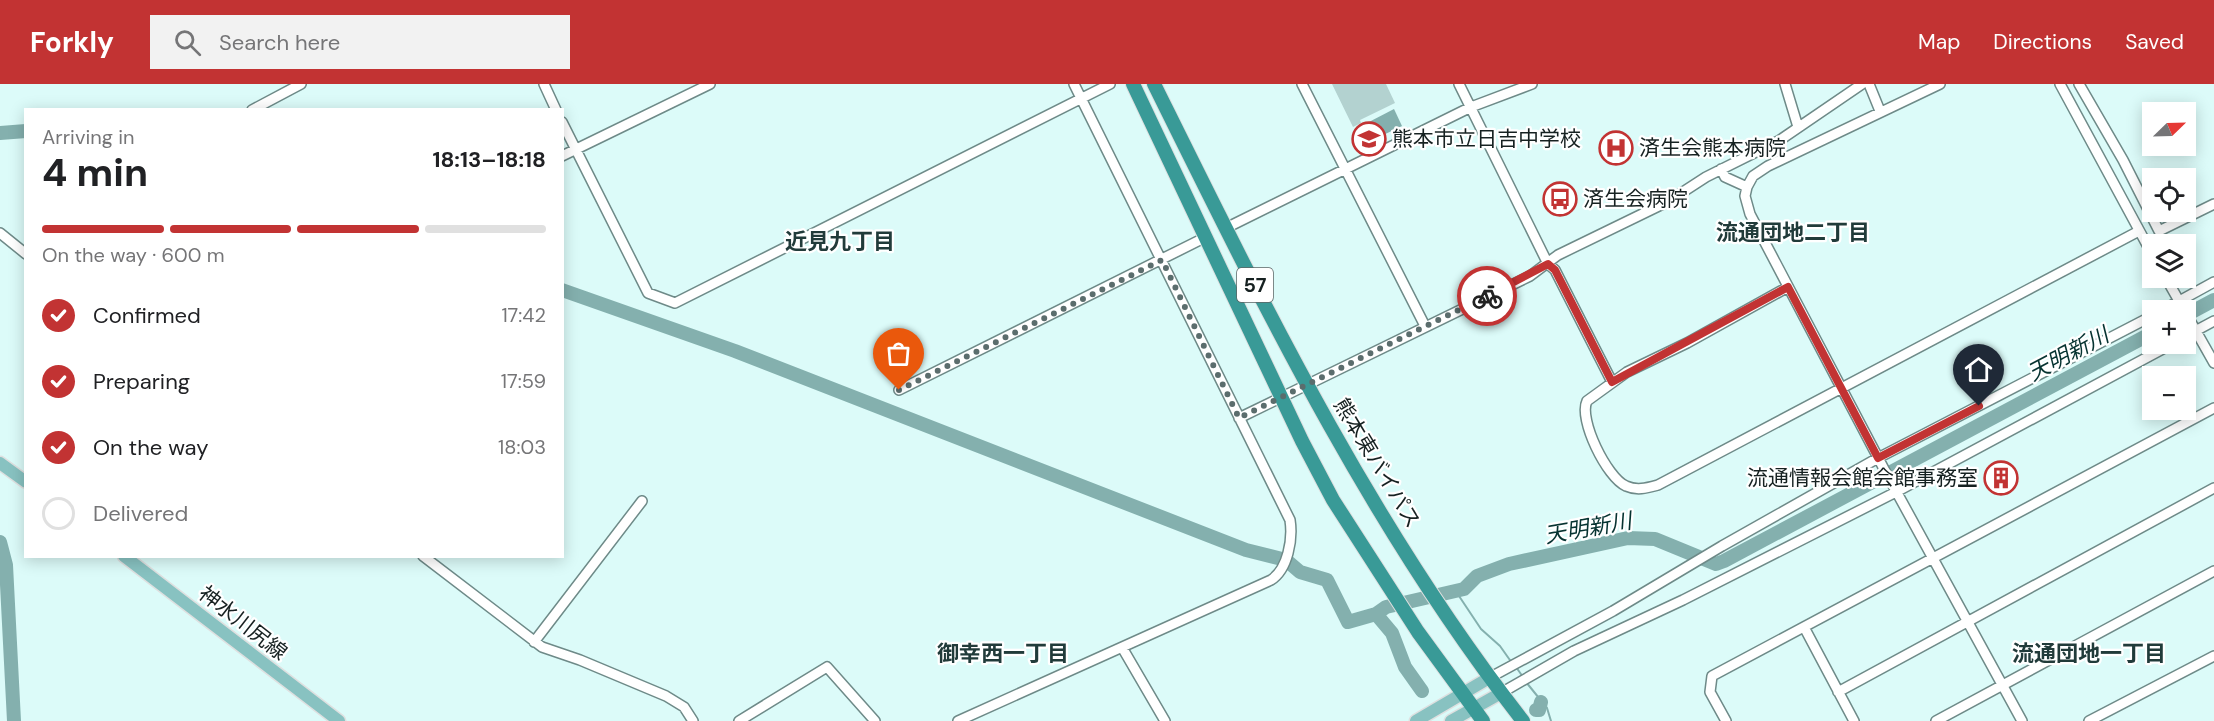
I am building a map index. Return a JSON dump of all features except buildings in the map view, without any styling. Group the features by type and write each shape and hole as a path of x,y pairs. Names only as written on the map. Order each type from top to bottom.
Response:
{"highway":[{"name":"57","path":"1133,84 1302,441 1333,500 1418,632 1483,721"},
{"name":"熊本東バイパス","path":"1154,84 1305,384 1444,612 1523,721"}],"main road":[{"path":"0,463 24,481"},
{"name":"神水川尻線","path":"127,558 339,721"},
{"path":"1416,721 1490,678"},
{"path":"1450,721 1501,693"}],"street":[{"path":"256,108 301,84"},
{"path":"544,84 555,108"},
{"path":"564,155 710,84"},
{"path":"961,721 1279,575 1293,536 1290,520 1074,84"},
{"path":"564,126 648,293 675,303 1110,84"},
{"path":"1302,84 1425,326"},
{"path":"1459,84 1548,264 1555,270 1612,382"},
{"path":"1226,228 1471,107 1532,84"},
{"path":"1785,84 1798,128"},
{"path":"1239,418 1669,201 1721,169 1780,140 1862,84"},
{"path":"1869,84 1880,111"},
{"path":"1940,84 1768,166 1753,176 1745,196 1750,214 1878,458 2022,721"},
{"path":"2060,84 2142,236"},
{"path":"2079,84 2123,160 2159,231 2214,204"},
{"path":"1721,169 1725,177 1747,187"},
{"path":"1788,287 1612,382 1587,400 1584,419 1587,430 1611,473 1624,486 1642,489 1658,485 2139,231"},
{"path":"0,233 24,252"},
{"path":"899,390 1206,237"},
{"path":"2188,300 2214,282"},
{"path":"1490,678 1566,638 1878,458 2142,321"},
{"path":"2196,328 2214,321"},
{"path":"2196,330 2214,363"},
{"path":"1501,693 1574,651 1683,600 2153,354"},
{"path":"1726,721 1710,692 1712,676 2214,408"},
{"path":"1838,692 2214,488"},
{"path":"534,642 642,501"},
{"path":"426,558 534,642 666,696 684,707 693,721"},
{"path":"1936,721 2214,571"},
{"path":"1804,627 1854,721"},
{"path":"1123,648 1165,721"},
{"path":"2089,721 2214,656"},
{"path":"739,721 827,667 875,721"}],"shaded area":[{"path":"1332,84 1386,84 1395,103 1360,120 1361,123 1353,127"},
{"path":"1394,109 1402,126 1375,139 1367,123"}],"waterway":[{"path":"0,133 24,131"},
{"path":"564,291 735,351 1246,550 1286,560 1300,572 1327,580 1348,622 1376,614 1392,633 1405,667 1422,691"},
{"name":"天明新川","path":"2196,310 2214,300"},
{"name":"天明新川","path":"1376,614 1386,607 1464,589 1477,576 1509,564 1628,538 1655,539 1716,564 2142,338"},
{"name":"天明新川","path":"0,542 6,565 14,721"},
{"path":"1455,590 1481,629 1500,646 1512,663"},
{"path":"1516,667 1523,677"},
{"path":"1526,682 1547,708 1551,721"},
{"path":"1536,710 1539,710 1541,702"}],"way so far":[{"path":"899,390 1162,260 1239,418 1487,296"}],"place":[{"name":"熊本市立日吉中学校","path":"1369,139"},
{"name":"済生会熊本病院","path":"1616,148"},
{"name":"済生会病院","path":"1560,199"},
{"name":"流通情報会館会館事務室","path":"2001,478"}],"district":[{"name":"流通団地二丁目","path":"1793,232"},
{"name":"近見九丁目","path":"840,241"},
{"name":"御幸西一丁目","path":"1003,653"},
{"name":"流通団地一丁目","path":"2089,653"}],"route":[{"path":"1487,296 1530,276 1548,264 1555,270 1612,382 1788,287 1878,458 1979,406"}]}
